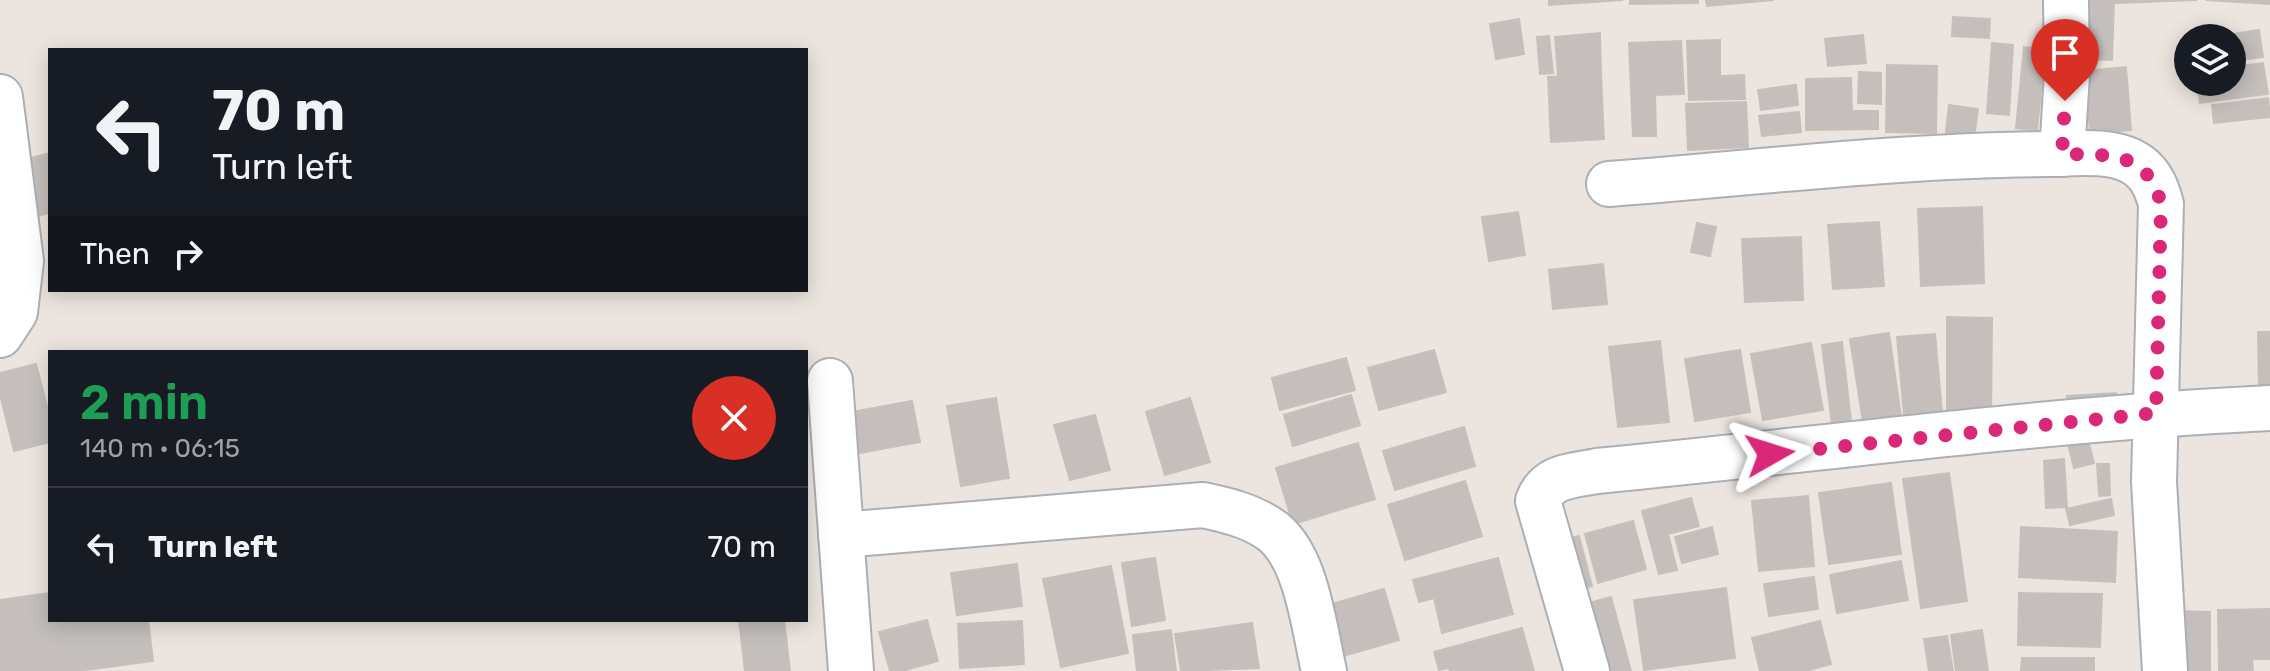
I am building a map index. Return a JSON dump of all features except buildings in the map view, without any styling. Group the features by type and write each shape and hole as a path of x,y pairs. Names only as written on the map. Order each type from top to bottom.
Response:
{"street":[{"path":"2062,154 2067,74 2066,0"},
{"path":"0,335 15,312 21,261 2,115"},
{"path":"1609,184 1947,157 2062,154 2110,155 2130,160 2147,172 2157,189 2161,214 2154,482 2165,671"},
{"path":"830,381 851,671"},
{"path":"1587,671 1538,501 1542,489 1557,479 1597,471 2156,413 2270,408"},
{"path":"841,535 1203,505 1237,513 1271,529 1299,564 1324,671"}],"route":[{"path":"1770,454 2156,413 2161,204 2157,189 2147,172 2130,160 2110,155 2062,154 2065,101"}]}
